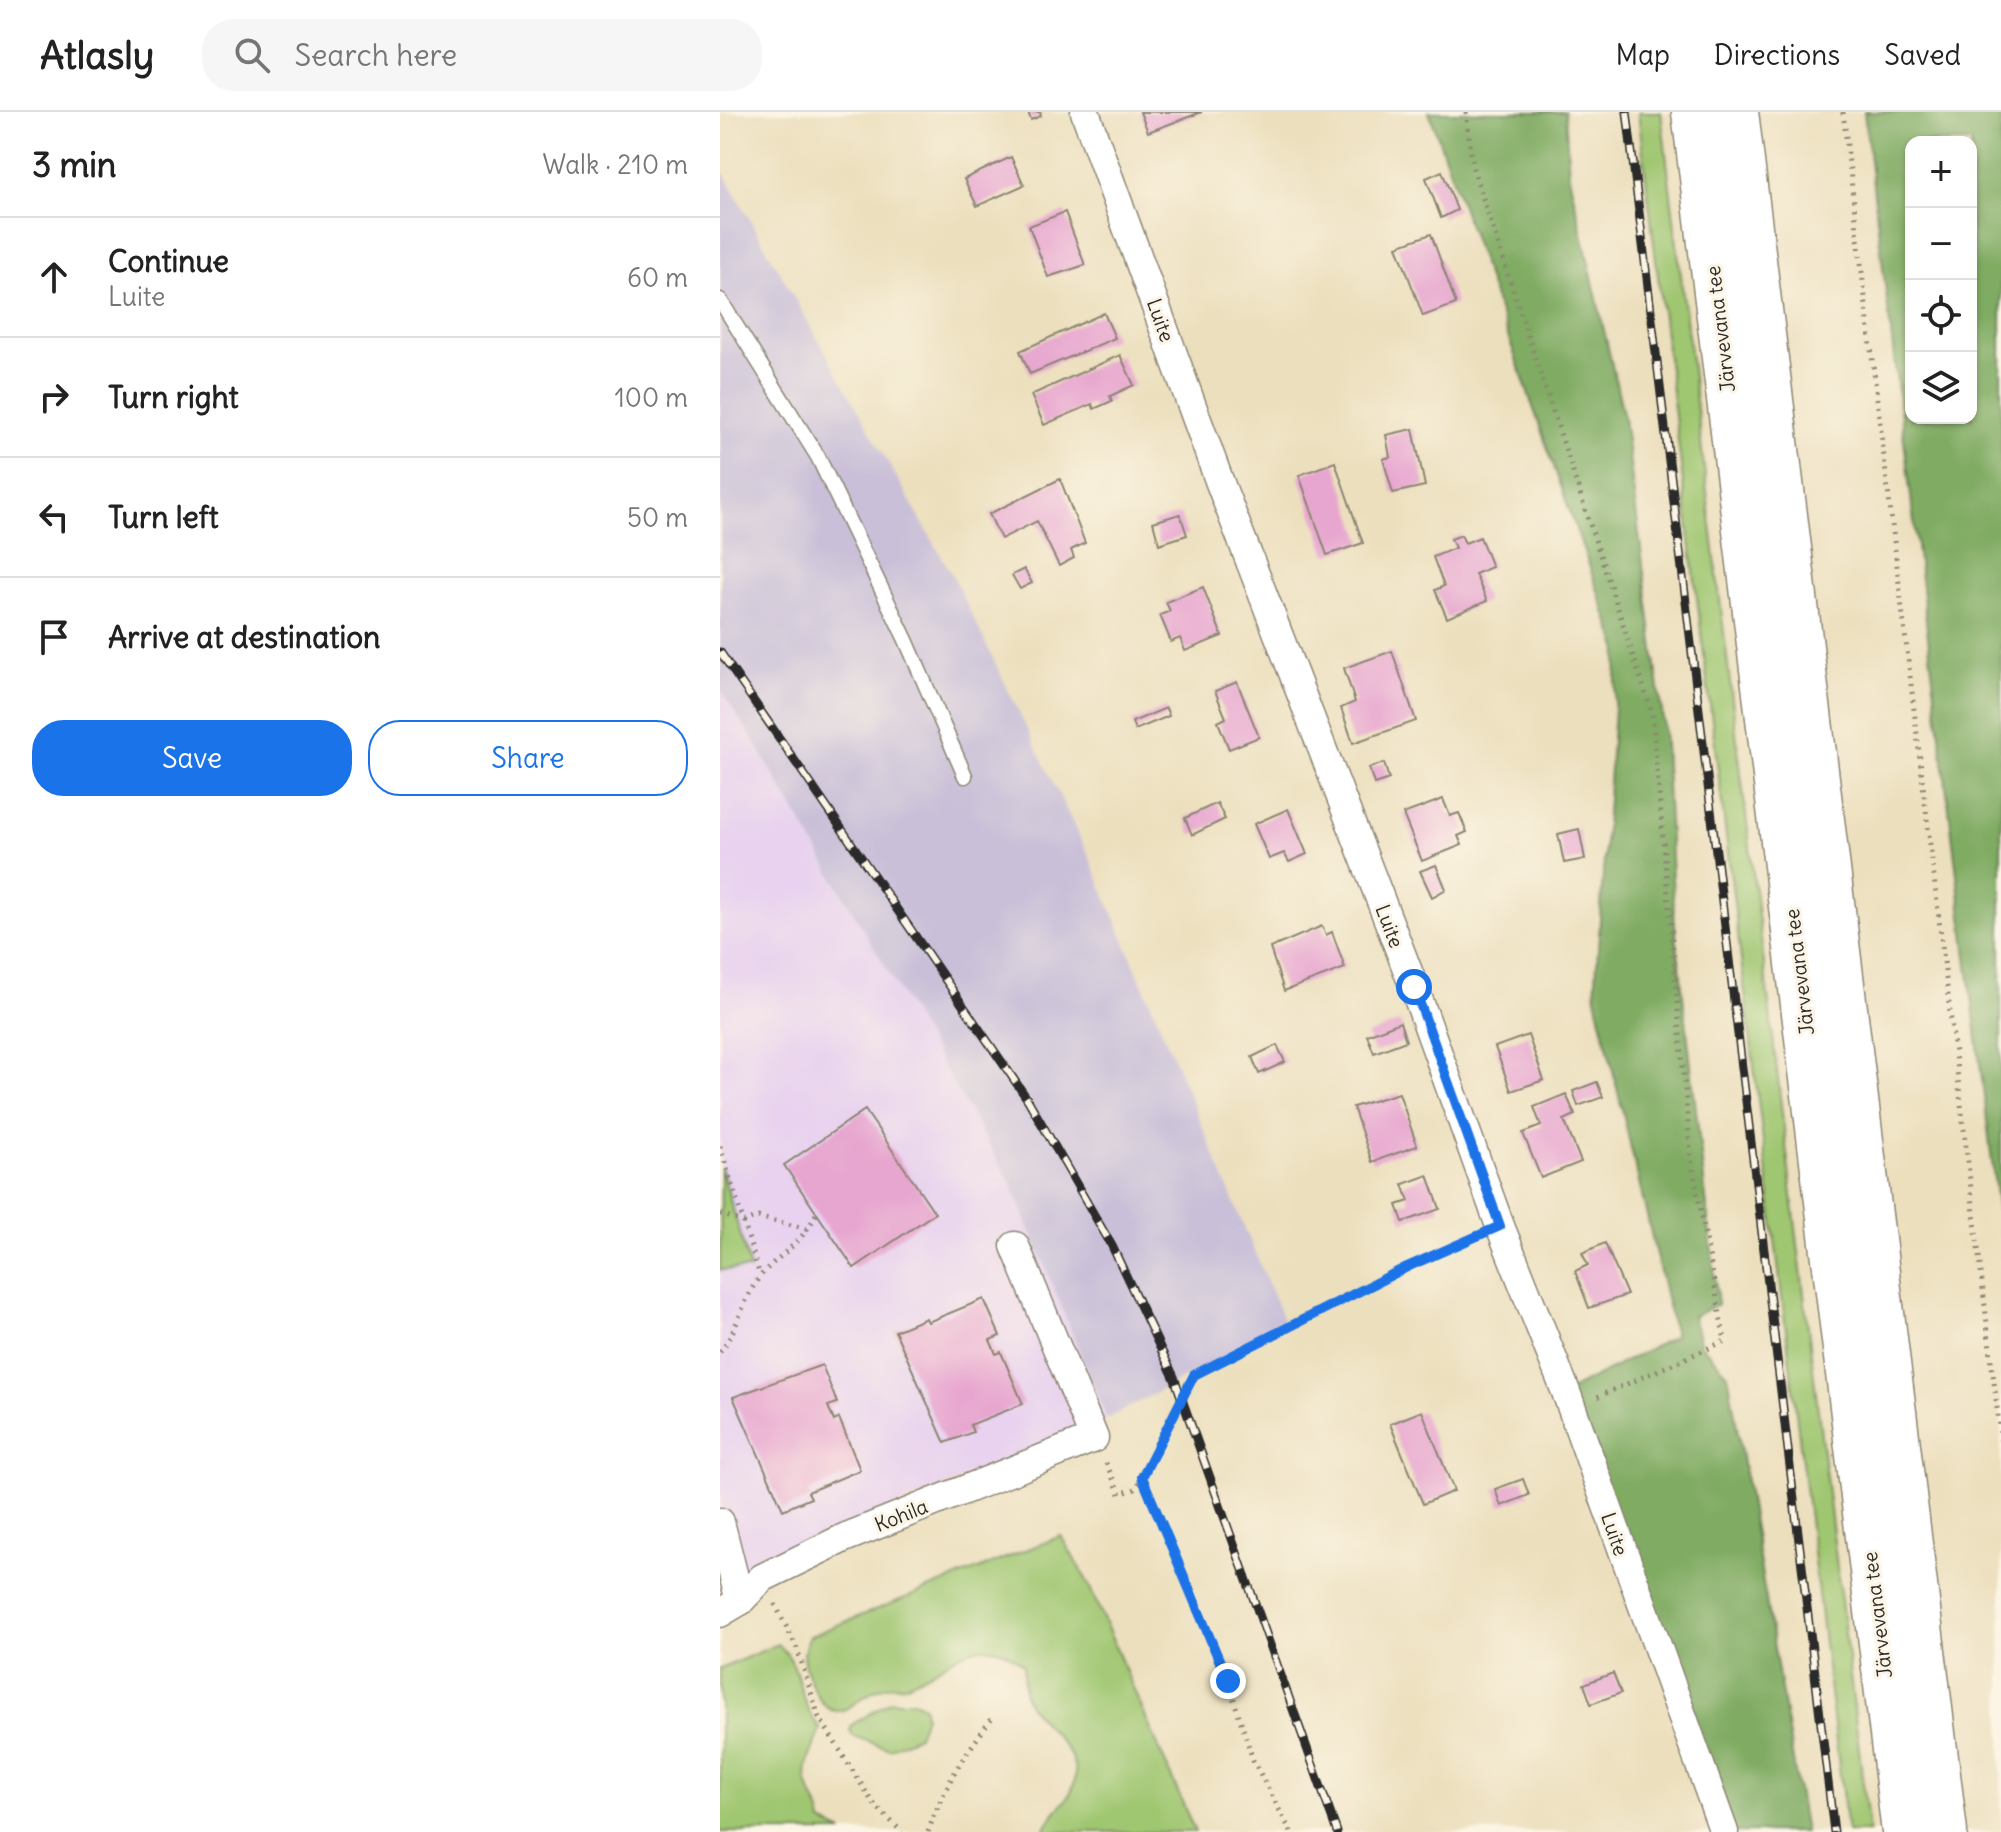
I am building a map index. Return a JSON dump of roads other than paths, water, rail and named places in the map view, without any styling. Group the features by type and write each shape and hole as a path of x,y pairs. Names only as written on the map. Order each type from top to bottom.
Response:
{"highway":[{"name":"Järvevana tee","path":"1694,112 1904,1832"},
{"name":"Järvevana tee","path":"1736,112 1945,1832"}],"street":[{"name":"Luite","path":"1085,112 1220,483 1572,1409 1724,1832"},
{"name":"Kohila","path":"730,1607 762,1578 844,1538 1094,1438 1015,1246"},
{"path":"720,1522 730,1607"}],"lane":[{"path":"720,300 818,457 906,640 965,776"}],"railway":[{"path":"1627,112 1834,1832"},
{"path":"720,652 1028,1100 1112,1246 1174,1377 1337,1832"}]}
